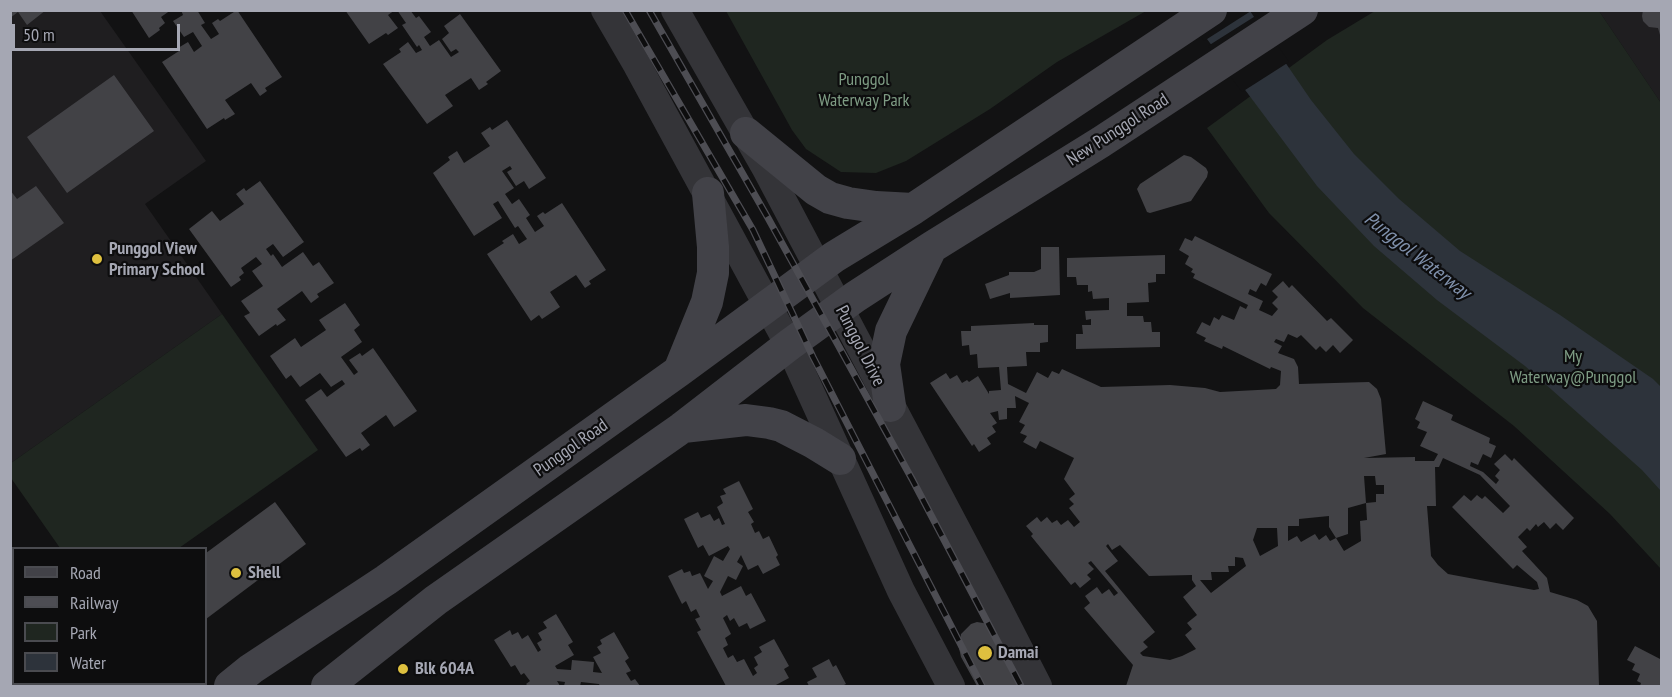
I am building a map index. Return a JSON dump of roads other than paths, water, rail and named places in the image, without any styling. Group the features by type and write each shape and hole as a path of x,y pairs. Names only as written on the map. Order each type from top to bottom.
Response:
{"main road":[{"path":"747,133 816,190 830,198 848,203 913,209 1211,10"},
{"name":"New Punggol Road","path":"932,247 1101,142 1302,10"},
{"path":"679,371 706,302 712,280 713,247 708,193"},
{"name":"Punggol Road","path":"230,687 251,669 386,580 679,371 834,257 913,209"},
{"path":"327,687 436,600 682,427 840,308 932,247"},
{"path":"890,406 884,364 891,331 932,247"},
{"path":"682,427 746,420 769,423 782,426 840,459"}],"street":[{"path":"605,10 638,64 789,345 901,591 951,687"},
{"name":"Punggol Drive","path":"675,10 747,133 1038,687"}],"water":[{"name":"Punggol Waterway","path":"1186,11 1250,11 1311,100 1354,154 1399,199 1460,251 1560,315 1653,379 1661,387 1661,491 1642,470 1525,366 1437,300 1374,246 1317,186"}],"railway":[{"path":"625,10 753,230 813,357 982,686"},
{"path":"649,10 768,218 912,479 1021,686"}],"place":[{"name":"Punggol View Primary School","path":"97,259"},
{"name":"Shell","path":"236,573"},
{"name":"Damai","path":"985,653"},
{"name":"Blk 604A","path":"403,669"}],"park label":[{"name":"Punggol Waterway Park","path":"864,90"},
{"name":"My Waterway@Punggol","path":"1573,367"}]}
